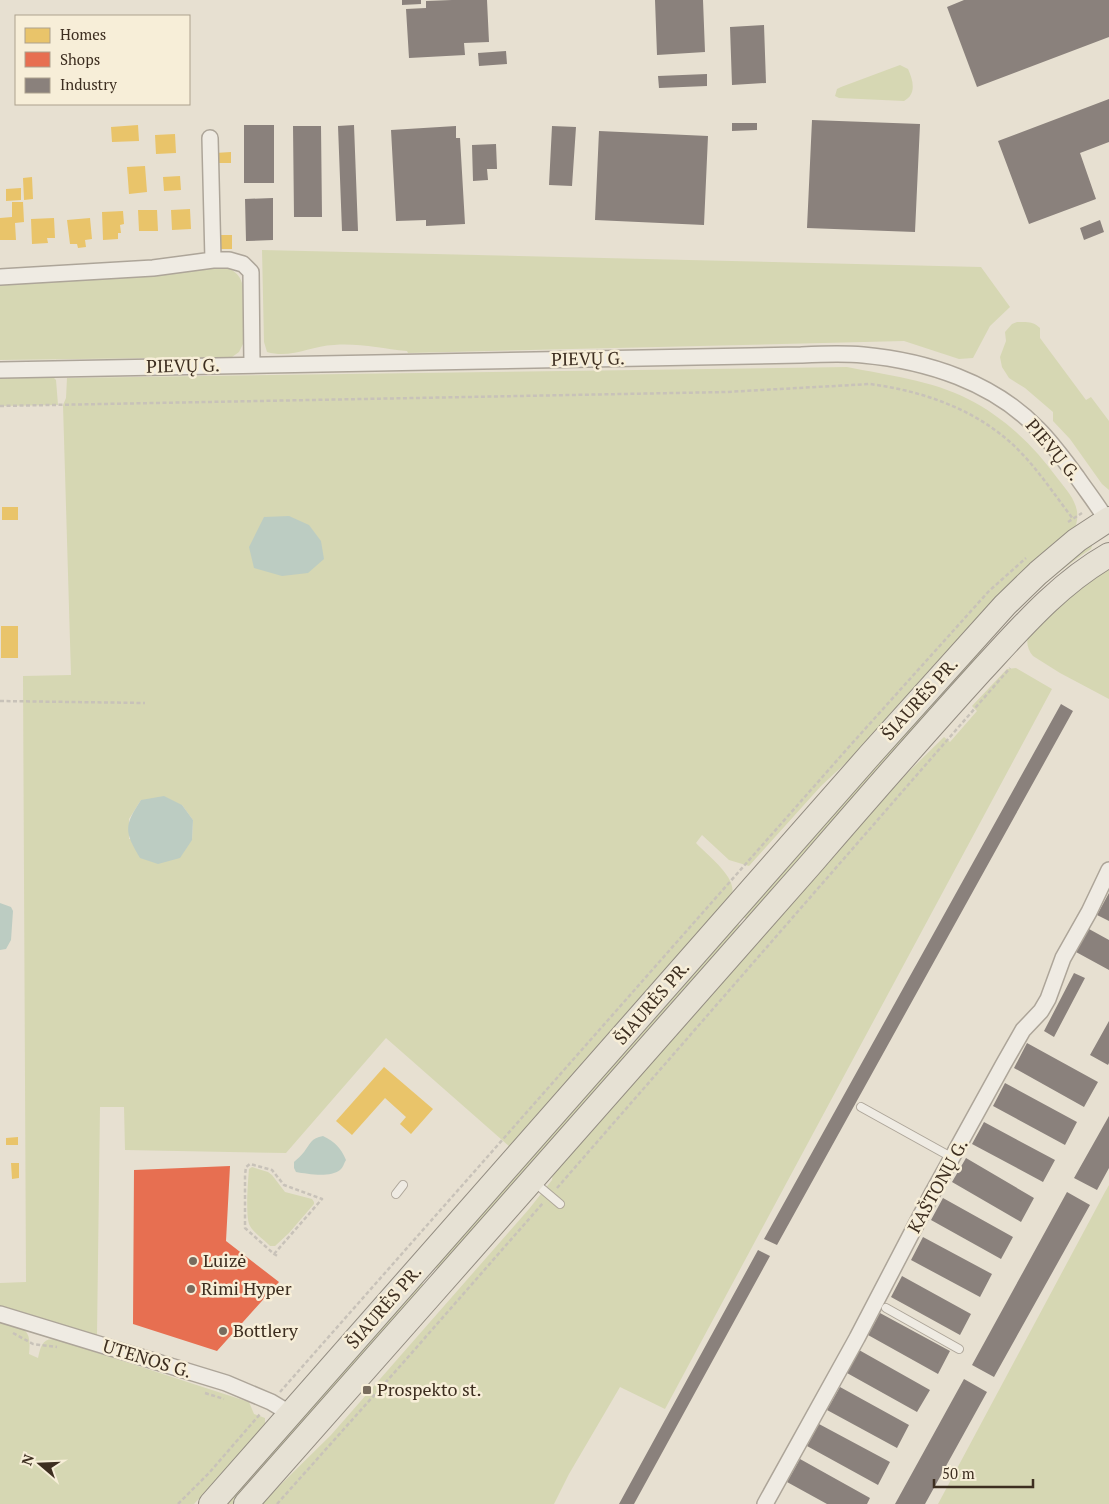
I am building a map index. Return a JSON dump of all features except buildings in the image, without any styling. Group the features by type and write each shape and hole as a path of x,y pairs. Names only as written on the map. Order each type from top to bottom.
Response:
{"main road":[{"name":"ŠIAURĖS PR.","path":"211,1504 281,1408 412,1275 863,762 1004,605 1038,573 1105,517"},
{"name":"ŠIAURĖS PR.","path":"246,1504 432,1294 542,1188 886,778 1030,618 1069,581 1109,555"},
{"path":"412,1275 421,1274 429,1277 432,1285 432,1294"}],"street":[{"path":"210,138 213,260"},
{"path":"0,277 153,268 213,260 229,260 243,264 251,272 252,365"},
{"name":"PIEVŲ G.","path":"0,370 856,354 896,359 928,366 958,377 994,394 1010,405 1038,429 1063,458 1105,517"},
{"name":"KAŠTONŲ G.","path":"765,1504 857,1338 933,1192 1023,1030 1041,1011 1048,999 1063,958 1089,912 1109,870"},
{"name":"UTENOS G.","path":"0,1314 215,1380 281,1408"}],"lane":[{"path":"862,1107 953,1158"},
{"path":"396,1194 403,1185"},
{"path":"542,1188 560,1204"},
{"path":"886,1308 959,1348"}],"path":[{"path":"0,406 726,392 870,384 890,386 934,398 972,414 1001,433 1025,456 1073,518"},
{"path":"1066,524 1073,518 1105,517"},
{"path":"178,1504 209,1473 281,1408 847,749 989,591 1026,558"},
{"path":"278,1504 402,1364 542,1188 1013,666"},
{"path":"0,701 145,703"},
{"path":"274,1254 322,1199 284,1186 272,1170 250,1164 246,1167 245,1175 245,1228 274,1254 279,1257"}],"green space":[{"path":"900,65 908,69 913,86 911,95 904,101 839,98 835,96 837,89 841,87"},
{"path":"262,250 981,267 1010,307 990,326 973,358 959,359 904,341 408,353 407,351 362,345 344,345 325,346 292,353 276,354 267,352 264,342"},
{"path":"227,267 238,275 243,287 243,344 239,352 232,357 0,360 0,282"},
{"path":"1017,322 1032,323 1040,328 1040,338 1086,400 1091,397 1109,421 1109,490 1102,484 1070,439 1053,421 1053,412 1025,388 1009,378 1002,367 1000,357 1006,341 1005,332 1012,324"},
{"path":"847,367 939,387 954,392 994,414 1018,433 1039,455 1068,492 1077,510 1076,525 1073,533 864,746 821,786 749,866 729,860 702,835 696,843 726,874 732,887 732,894 511,1148 386,1038 286,1153 125,1150 124,1107 100,1107 97,1336 0,1306 0,1283 26,1282 23,676 71,675 63,405 66,398 67,378","holes":["141,800 182,805 193,820 192,840 129,839 129,819"]},
{"path":"0,378 54,378 56,380 58,405 0,406"},
{"path":"1089,544 1092,546 1091,549 1056,574 997,632 749,921 741,915 1018,604"},
{"path":"1109,567 1109,699 1060,673 1033,656 1027,641 1028,636 1073,592"},
{"path":"1016,668 1052,689 665,1409 620,1387 569,1474 554,1504 261,1504 331,1435 529,1209 552,1180 553,1170 886,794 944,737 950,742 977,711 972,706 1007,669"},
{"path":"735,921 743,928 442,1273 433,1265"},
{"path":"252,1167 272,1175 285,1192 312,1199 314,1202 289,1233 275,1246 270,1246 252,1229 248,1222 248,1182 249,1169"},
{"path":"1109,1185 1109,1504 938,1504 1105,1192"},
{"path":"419,1282 425,1285 238,1504 222,1504"},
{"path":"0,1322 24,1330 29,1338 29,1354 38,1358 40,1349 46,1341 58,1340 249,1402 254,1414 265,1418 262,1433 194,1504 0,1504"}],"shaded area":[{"path":"289,516 309,525 321,541 324,559 308,573 282,576 254,568 249,547 264,517"},
{"path":"164,796 182,805 193,820 192,840 180,858 158,864 140,858 131,841 128,829 131,816 141,800"},
{"path":"0,903 11,907 13,911 11,940 6,949 0,950"},
{"path":"323,1136 334,1143 342,1152 346,1160 342,1168 325,1175 296,1172 294,1162 313,1140"}],"place":[{"name":"Luizė","path":"193,1261"},
{"name":"Rimi Hyper","path":"191,1289"},
{"name":"Bottlery","path":"223,1331"},
{"name":"Prospekto st.","path":"367,1390"}]}
